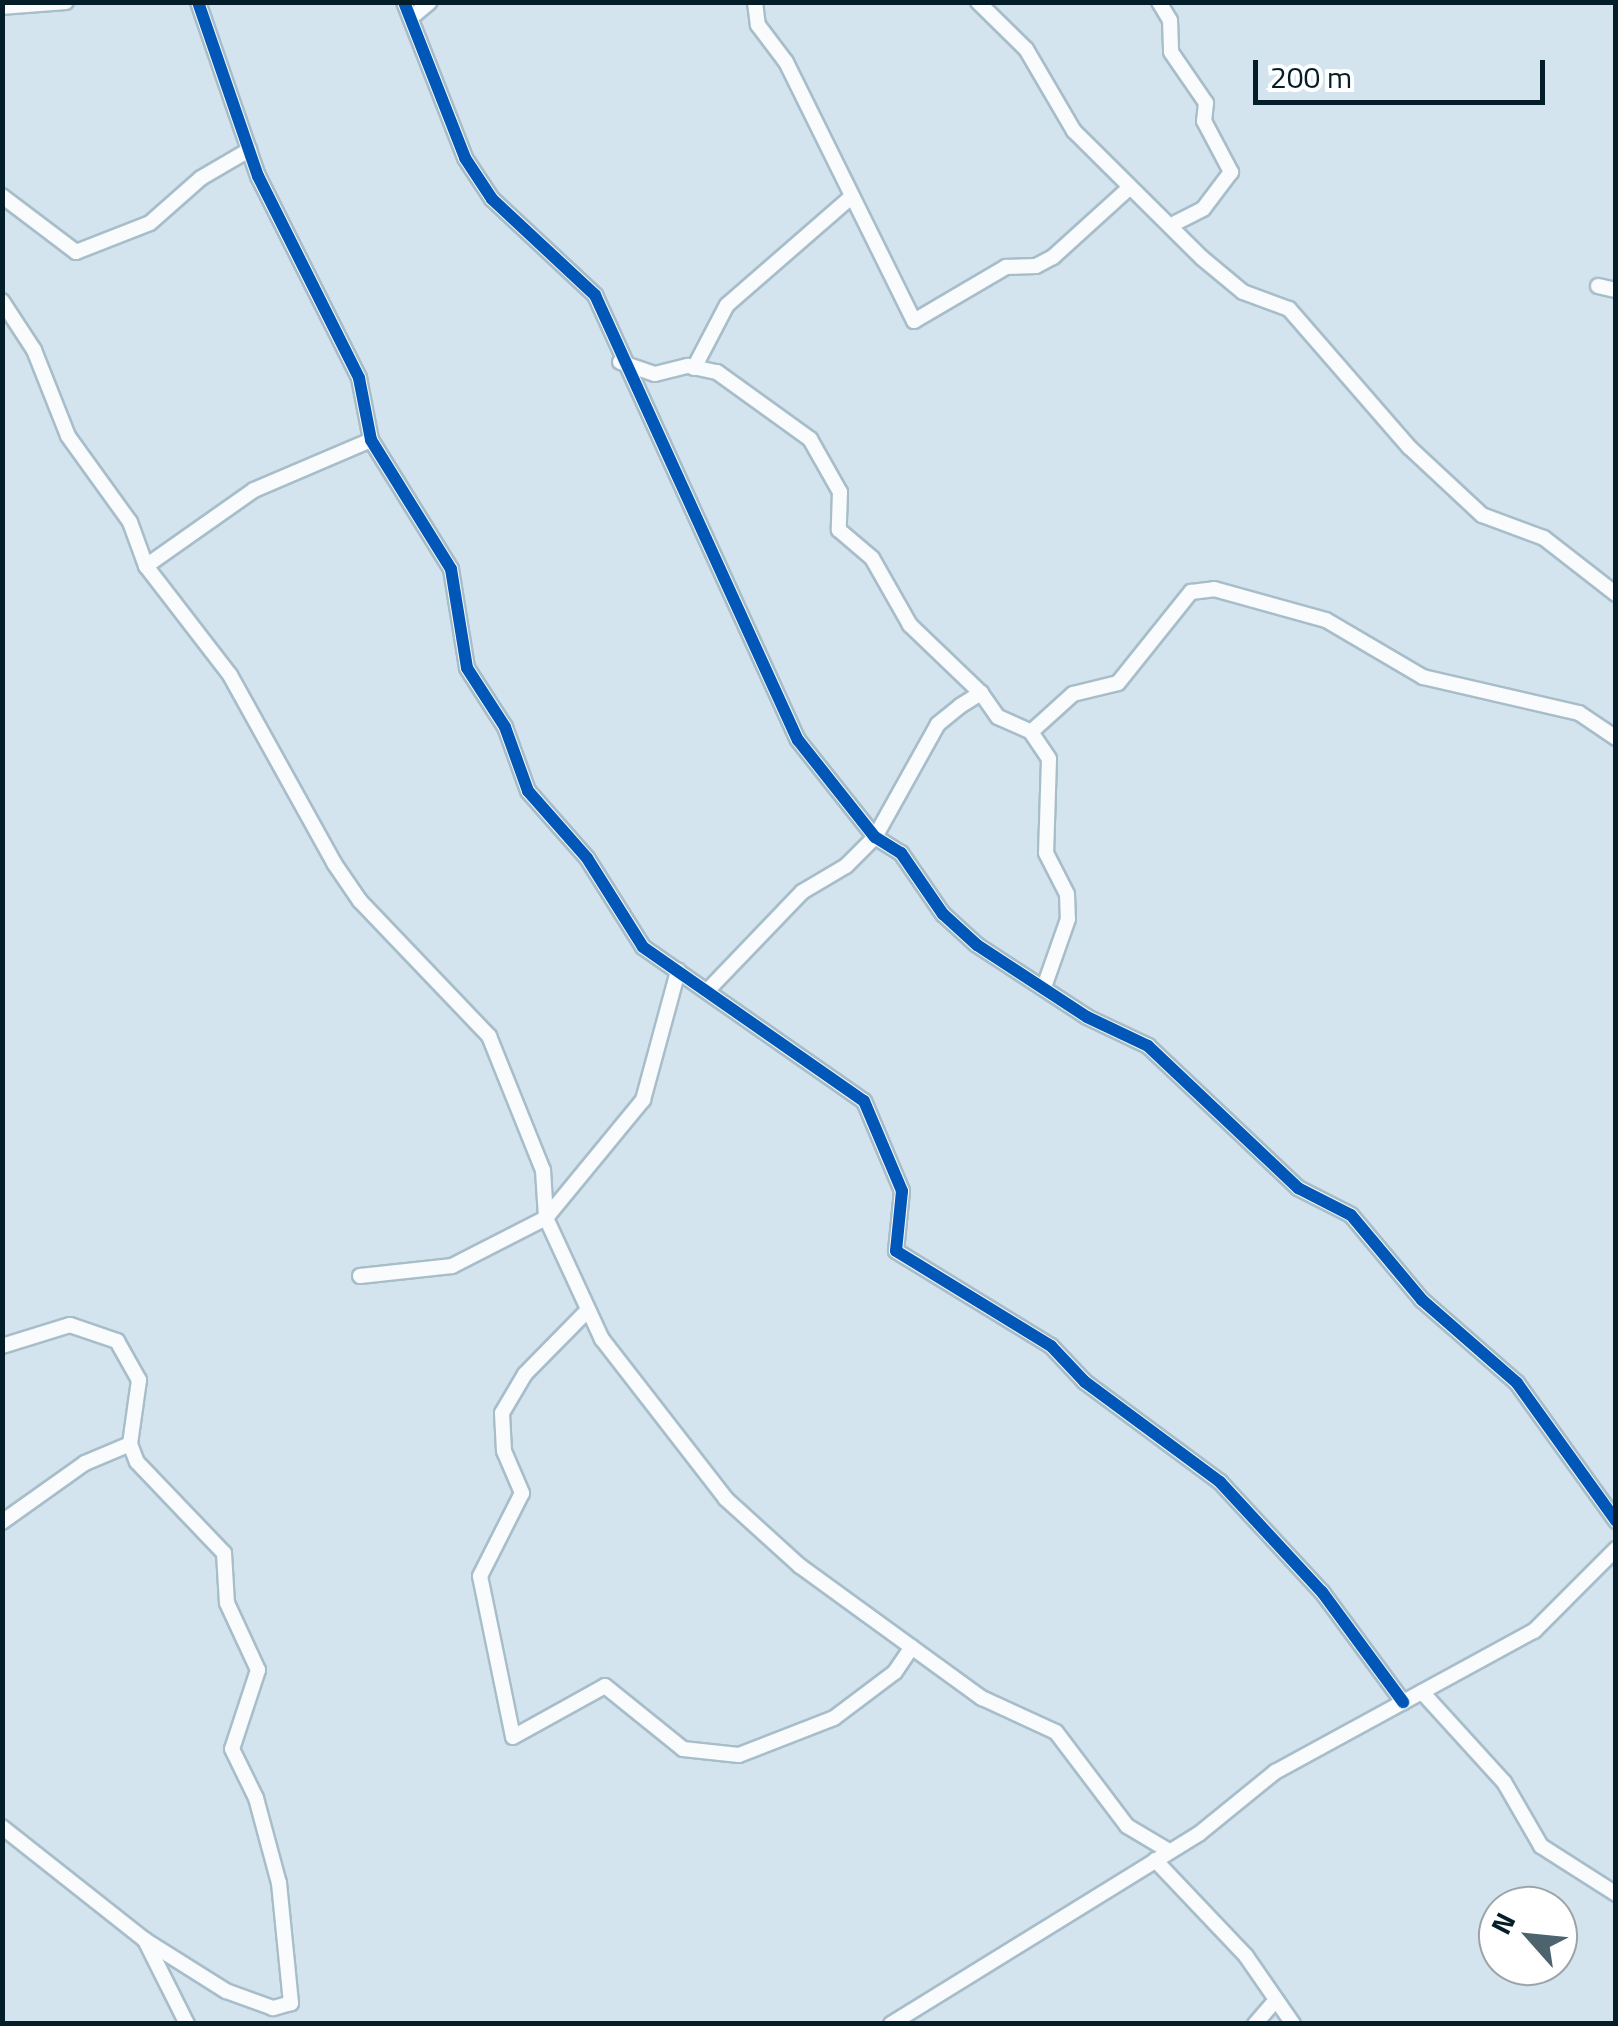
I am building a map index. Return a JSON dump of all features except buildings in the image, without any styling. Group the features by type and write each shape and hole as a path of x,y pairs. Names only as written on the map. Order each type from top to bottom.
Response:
{"street":[{"path":"2,7 66,2"},
{"path":"198,2 249,150 336,318 359,378 370,440 451,569 467,668 505,727 528,791 588,858 643,947 864,1101 902,1192 896,1251 1051,1346 1084,1382 1220,1482 1322,1592 1402,1702"},
{"path":"404,2 465,158 492,199 595,295 620,362 798,740 875,837 901,853 943,914 976,945 1148,1046 1298,1188 1351,1215 1422,1300 1516,1382 1616,1521"},
{"path":"412,17 430,2"},
{"path":"755,2 758,25 786,62 914,321 1006,266 1036,266 1053,256 1129,188"},
{"path":"978,2 1026,49 1074,131 1129,188 1175,223 1243,292 1290,309 1408,447 1482,516 1544,538 1616,594"},
{"path":"1159,2 1170,20 1171,52 1206,103 1204,121 1231,172 1203,209 1175,223"},
{"path":"2,196 76,252 150,224 201,178 249,150"},
{"path":"694,368 727,305 850,198"},
{"path":"1598,286 1616,290"},
{"path":"2,301 34,350 68,436 130,522 146,566 230,675 360,901 489,1036 543,1170 546,1218 567,1253 584,1314 726,1498 800,1566 982,1698 1056,1732 1128,1826 1170,1851"},
{"path":"620,362 654,374 694,368 717,372 810,439 840,492 839,530 872,558 910,625 981,693 998,717 1031,732 1049,759 1046,853 1067,906 1044,988"},
{"path":"146,566 254,490 370,440"},
{"path":"1031,732 1073,694 1118,683 1191,592 1214,589 1326,620 1423,677 1579,714 1616,738"},
{"path":"708,990 802,892 846,866 875,837 938,724 981,693"},
{"path":"360,1276 452,1266 546,1218 644,1100 678,971"},
{"path":"584,1314 525,1374 502,1413 504,1451 522,1493 480,1576 512,1737 605,1686 683,1749 739,1756 834,1718 895,1672 912,1647"},
{"path":"2,1346 70,1325 117,1341 139,1380 130,1444 160,1494 224,1553 229,1568 227,1604 258,1670 232,1749 256,1798 279,1883 291,2003 273,2008 226,1991 145,1940 2,1827"},
{"path":"2,1522 85,1463 130,1444"},
{"path":"891,2024 1170,1851 1275,1772 1534,1631 1616,1549"},
{"path":"1422,1692 1504,1782 1541,1846 1616,1894"},
{"path":"1155,1860 1246,1956 1273,2002 1293,2024"},
{"path":"145,1940 187,2024"},
{"path":"1255,2024 1273,2002"}],"cycle path":[{"path":"198,2 258,176 359,378 371,440 451,569 467,668 505,727 528,791 587,858 643,947 864,1101 902,1191 896,1251 1051,1346 1085,1382 1220,1482 1322,1592 1403,1702"},
{"path":"404,2 465,158 492,199 595,295 798,740 875,837 901,853 943,914 977,945 1087,1017 1148,1046 1298,1188 1351,1215 1422,1300 1517,1383 1616,1521"}]}
